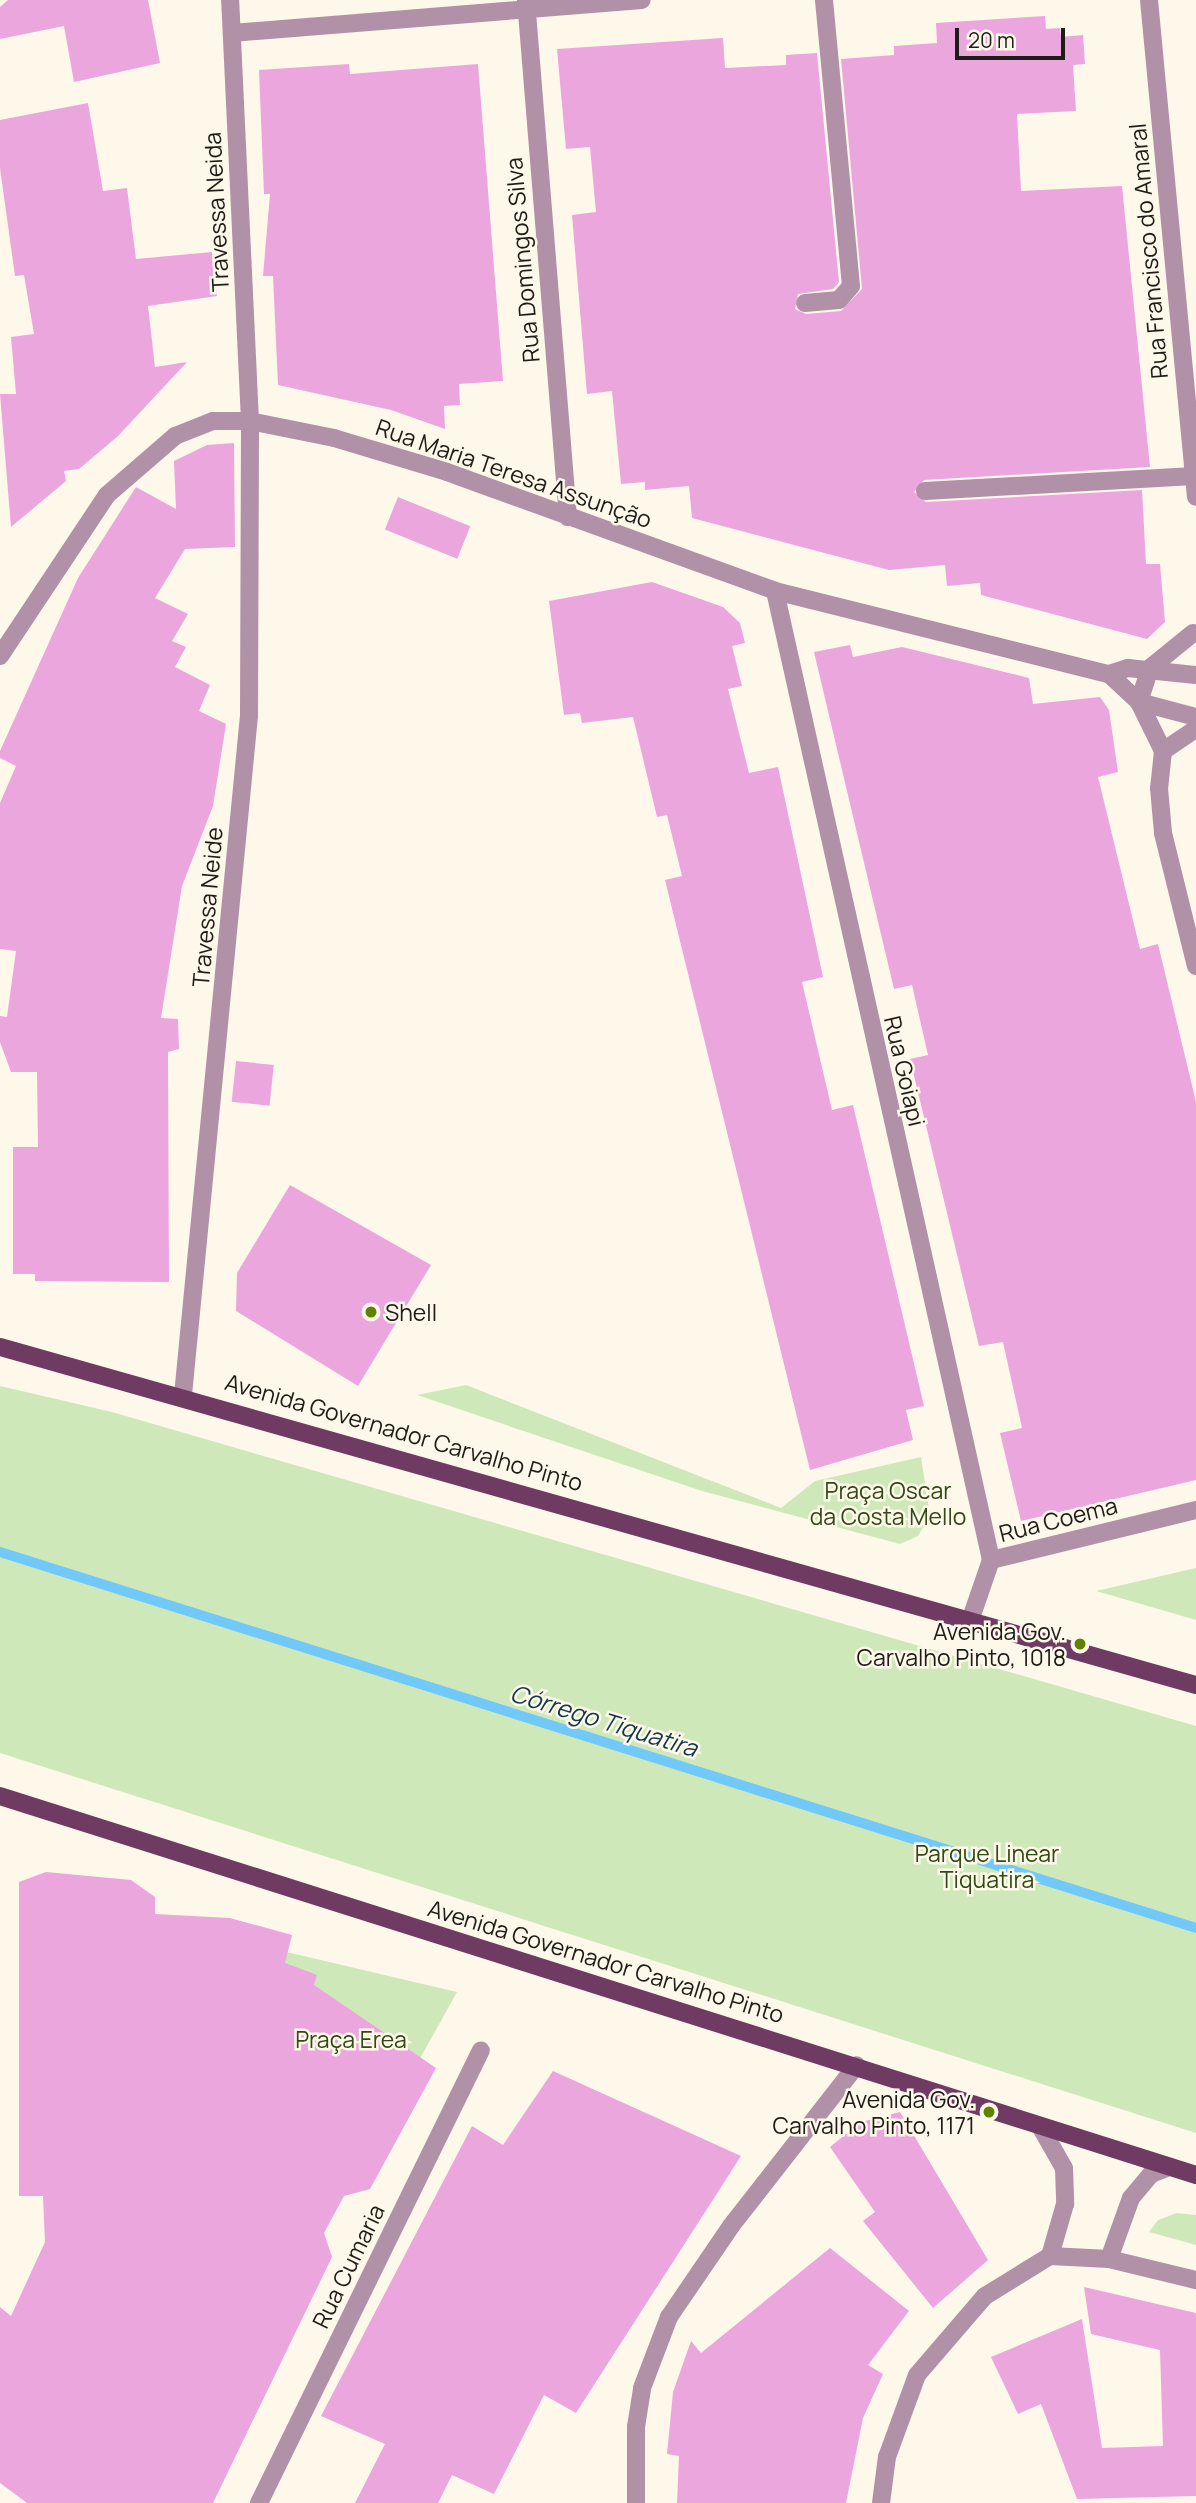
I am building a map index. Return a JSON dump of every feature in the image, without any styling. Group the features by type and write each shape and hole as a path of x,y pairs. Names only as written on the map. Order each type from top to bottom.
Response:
{"main road":[{"name":"Avenida Governador Carvalho Pinto","path":"0,1346 183,1395 1196,1685"},
{"name":"Avenida Governador Carvalho Pinto","path":"0,1796 1196,2175"}],"street":[{"name":"Travessa Neida","path":"230,0 250,421"},
{"path":"232,33 526,4 642,0"},
{"path":"804,303 839,300 851,286 824,0"},
{"name":"Rua Francisco do Amaral","path":"1149,0 1196,497"},
{"name":"Rua Domingos Silva","path":"526,4 568,517"},
{"name":"Rua Maria Teresa Assunção","path":"0,656 107,495 175,436 213,421 250,421 334,438 447,472 775,591 1109,674 1150,668 1196,675"},
{"name":"Travessa Neide","path":"183,1395 249,716 250,421"},
{"path":"925,491 1194,476"},
{"name":"Rua Goiapi","path":"775,591 991,1560"},
{"path":"1195,629 1150,668 1139,702 1163,751 1159,788 1163,833 1196,966"},
{"name":"Rua Maria Teresa Assunção","path":"1109,674 1139,702 1196,717"},
{"path":"1163,751 1196,729"},
{"name":"Rua Coema","path":"971,1619 991,1560 1196,1510"},
{"name":"Rua Cumaria","path":"259,2503 481,2050"},
{"path":"636,2503 636,2427 642,2388 669,2317 731,2226 857,2066"},
{"path":"1041,2126 1056,2145 1065,2178 1065,2204 1050,2256"},
{"path":"1110,2259 1131,2198 1151,2174 1169,2167"},
{"path":"881,2503 887,2457 917,2375 985,2296 1050,2256 1110,2259 1196,2280"}],"green space":[{"name":"Praça Oscar da Costa Mello","path":"466,1385 781,1508 815,1481 921,1457 930,1515 918,1536 900,1544 702,1491 417,1395"},
{"name":"Parque Linear Tiquatira","path":"0,1386 112,1412 1196,1726 1196,2133 0,1753"},
{"path":"1196,1568 1196,1620 1096,1591"},
{"name":"Praça Erea","path":"261,1946 457,1992 378,2134"},
{"path":"1177,2213 1196,2215 1196,2245 1149,2232 1158,2220"}],"building":[{"path":"8,0 148,0 160,63 74,82 64,26 0,39 0,7"},
{"path":"1045,16 1046,29 1060,28 1061,37 1083,35 1085,64 1073,65 1076,111 1017,114 1021,191 1122,186 1150,467 924,480 914,492 926,502 1142,490 1146,564 1160,564 1165,622 1147,639 981,595 980,583 947,586 945,565 889,570 692,518 689,486 645,490 645,482 621,484 612,391 587,394 572,215 596,212 590,147 566,149 557,49 723,38 725,68 786,65 786,55 817,53 839,282 833,289 798,294 795,309 806,314 841,311 862,289 841,59 894,55 894,46 937,43 936,23"},
{"path":"349,64 350,74 478,64 503,381 459,384 460,405 444,406 445,429 391,410 278,385 273,276 263,276 270,194 264,194 259,70"},
{"path":"88,103 103,191 127,188 136,259 212,252 217,296 148,306 155,367 187,362 118,436 79,469 64,471 66,481 11,527 0,394 16,394 11,337 34,334 24,275 15,276 0,168 0,120"},
{"path":"234,443 235,547 185,549 155,598 188,614 172,641 186,647 175,667 210,685 199,711 226,724 213,806 182,886 161,1018 178,1019 179,1049 168,1052 169,1282 35,1281 35,1274 13,1274 13,1147 38,1147 37,1072 11,1072 0,1042 0,1016 7,1017 16,951 0,949 0,803 16,766 0,758 0,751 78,578 136,487 176,509 174,461 207,445"},
{"path":"398,497 470,526 457,559 385,529"},
{"path":"652,582 723,607 740,623 745,643 732,646 742,686 728,689 749,773 778,767 823,977 802,982 832,1110 853,1105 924,1406 906,1410 913,1440 810,1470 665,880 682,876 667,815 657,817 633,717 582,723 580,713 564,715 549,601"},
{"path":"850,645 853,657 902,647 1029,678 1033,704 1100,697 1109,710 1118,772 1098,777 1140,949 1158,944 1196,1102 1196,1480 1021,1521 1000,1433 1022,1428 1003,1342 979,1346 910,1059 928,1055 912,985 894,989 814,652"},
{"path":"236,1061 274,1065 270,1106 232,1102"},
{"path":"290,1185 431,1265 358,1386 236,1311 237,1273"},
{"path":"46,1872 131,1880 155,1897 155,1914 230,1918 292,1935 285,1963 317,1975 314,1985 436,2068 370,2189 344,2196 324,2233 332,2257 213,2503 27,2503 0,2483 0,2307 11,2316 45,2242 43,2196 19,2196 19,1882"},
{"path":"553,2071 741,2156 576,2413 544,2395 494,2494 452,2475 438,2503 355,2503 385,2444 321,2416 472,2126 503,2145"},
{"path":"900,2112 988,2260 933,2308 863,2221 875,2212 830,2147 861,2122"},
{"path":"830,2248 909,2311 868,2365 883,2374 863,2418 846,2503 677,2503 679,2456 667,2454 673,2392 691,2341 701,2353"},
{"path":"1084,2287 1196,2313 1196,2496 1077,2499 1041,2404 1018,2414 991,2357 1082,2319 1102,2448 1163,2446 1160,2350 1091,2334"}],"waterway":[{"name":"Córrego Tiquatira","path":"0,1552 1196,1928"}],"place":[{"name":"Shell","path":"371,1312"},
{"name":"Avenida Gov. Carvalho Pinto, 1018","path":"1080,1644"},
{"name":"Avenida Gov. Carvalho Pinto, 1171","path":"989,2112"}]}
